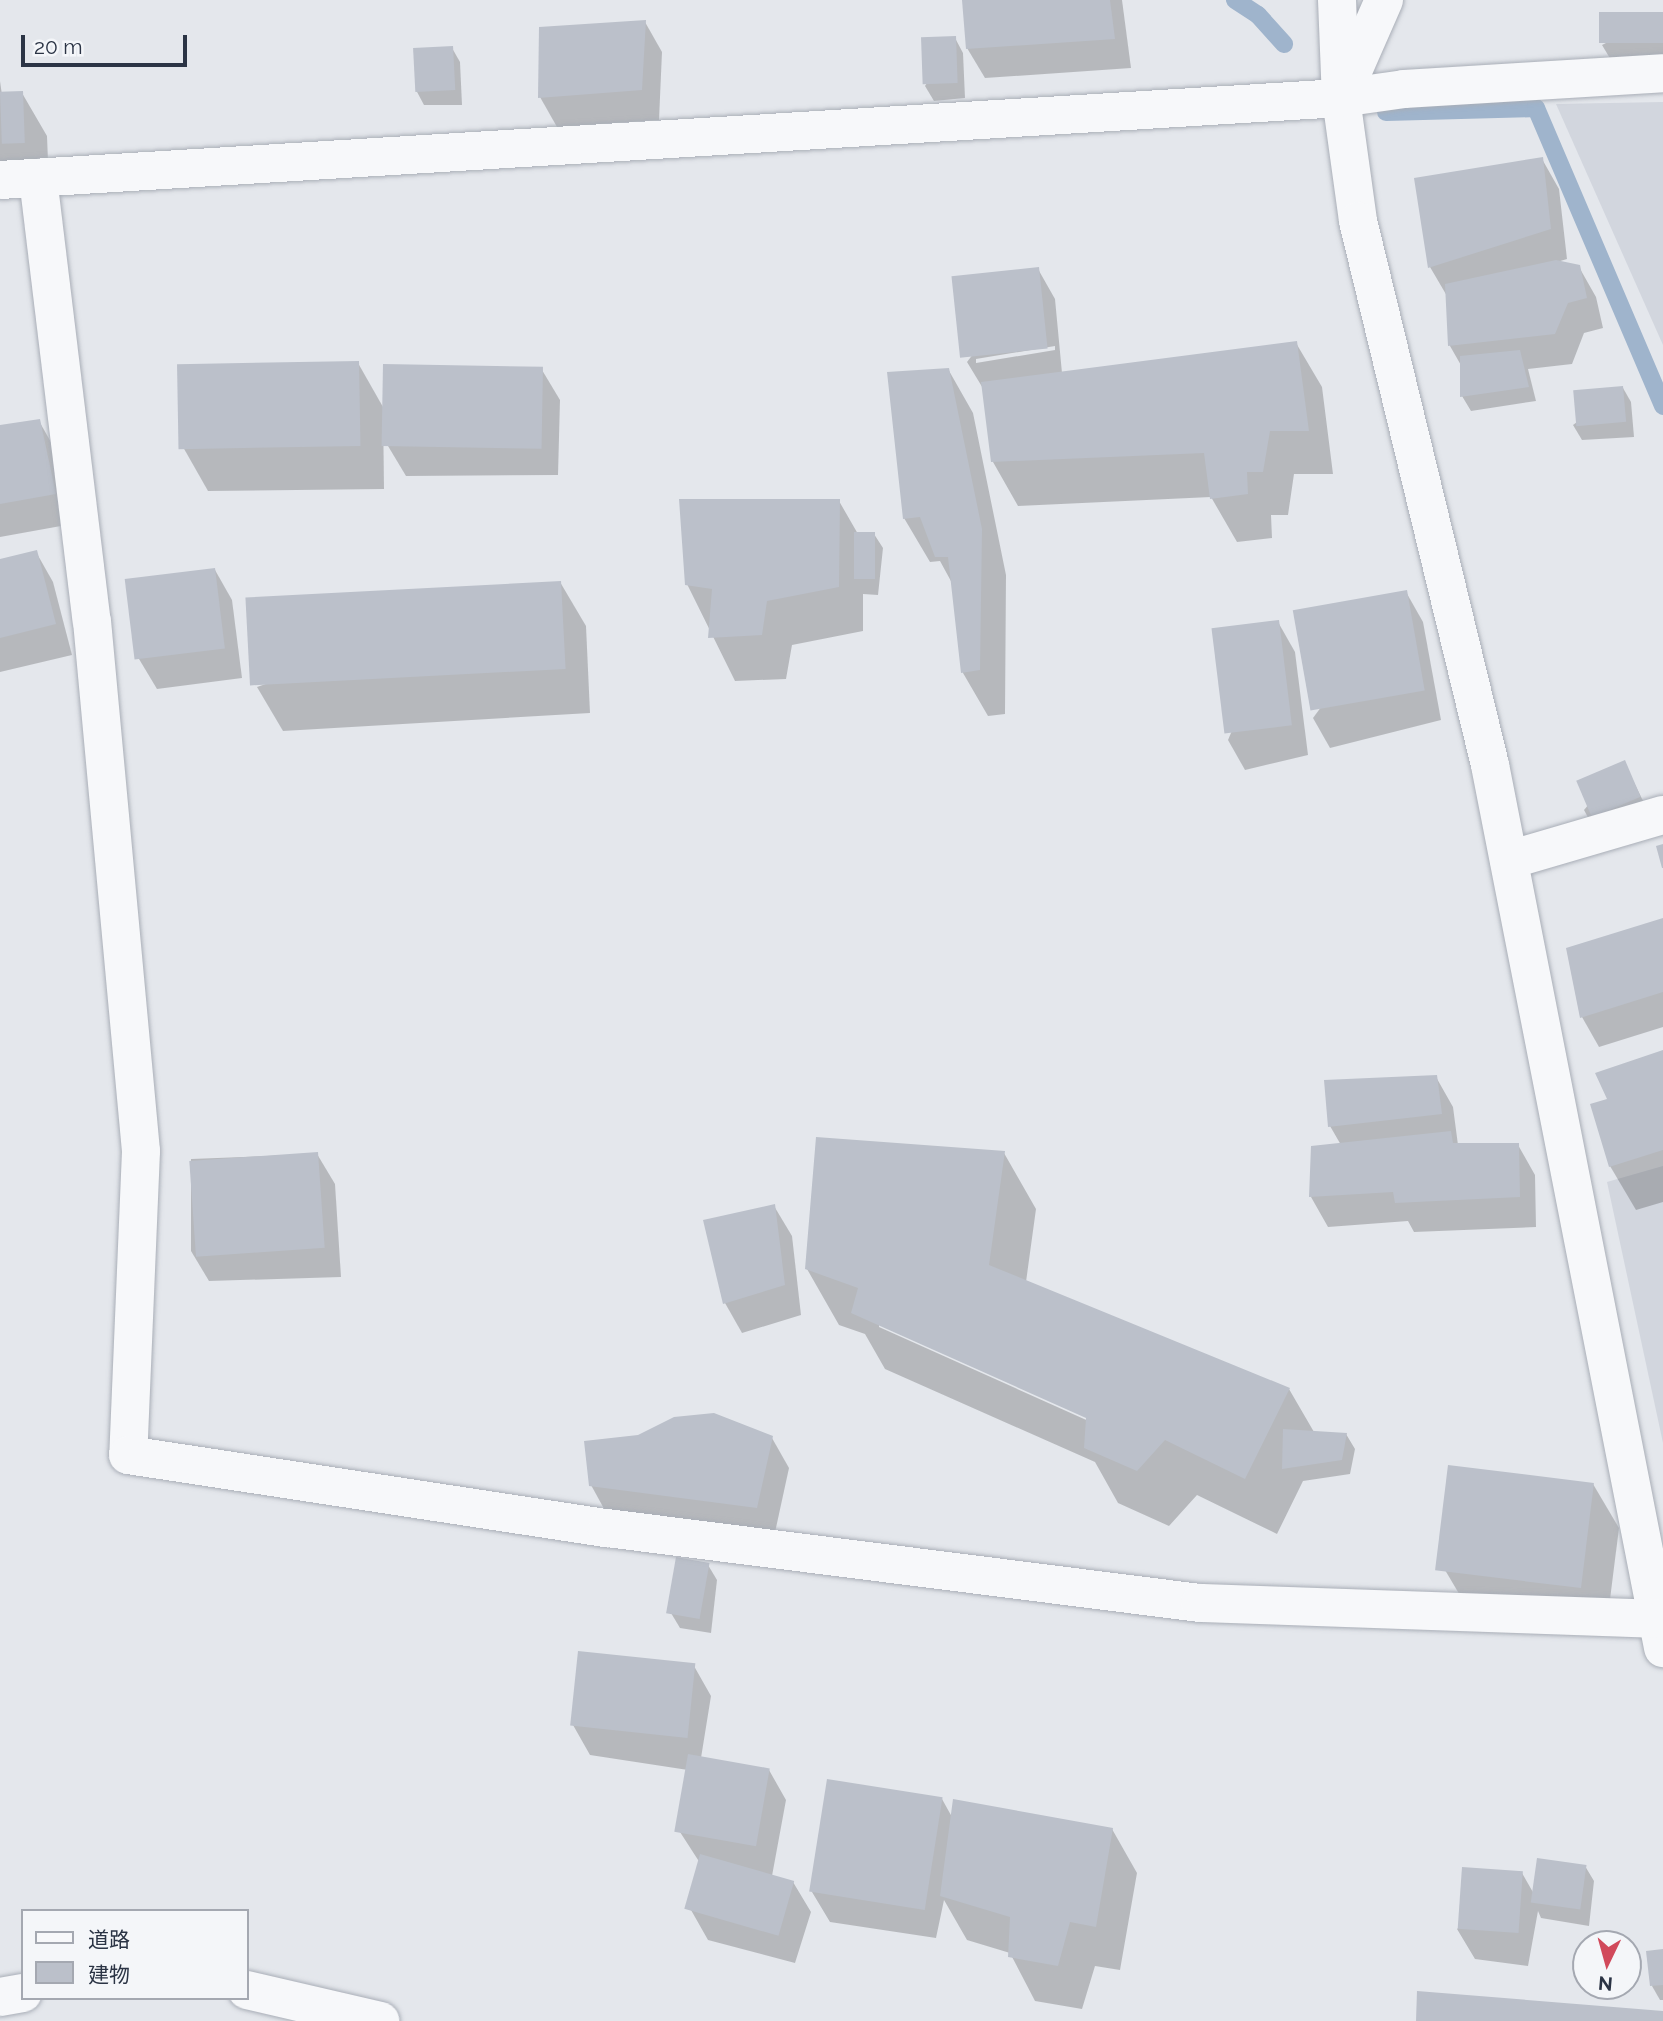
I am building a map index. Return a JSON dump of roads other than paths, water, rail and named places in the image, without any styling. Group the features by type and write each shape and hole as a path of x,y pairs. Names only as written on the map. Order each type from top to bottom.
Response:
{"street":[{"path":"38,178 92,621 141,1151 128,1455 607,1528 1200,1602 1658,1620 1509,860 1358,222 1341,97 1337,0"},
{"path":"1341,97 1384,0"},
{"path":"0,180 1341,97 1404,89 1663,73"},
{"path":"1509,860 1663,815"},
{"path":"248,1990 380,2021"},
{"path":"0,1997 21,1993"}],"waterway":[{"path":"1235,0 1258,15 1284,44"},
{"path":"1386,112 1536,108 1663,406"}]}
